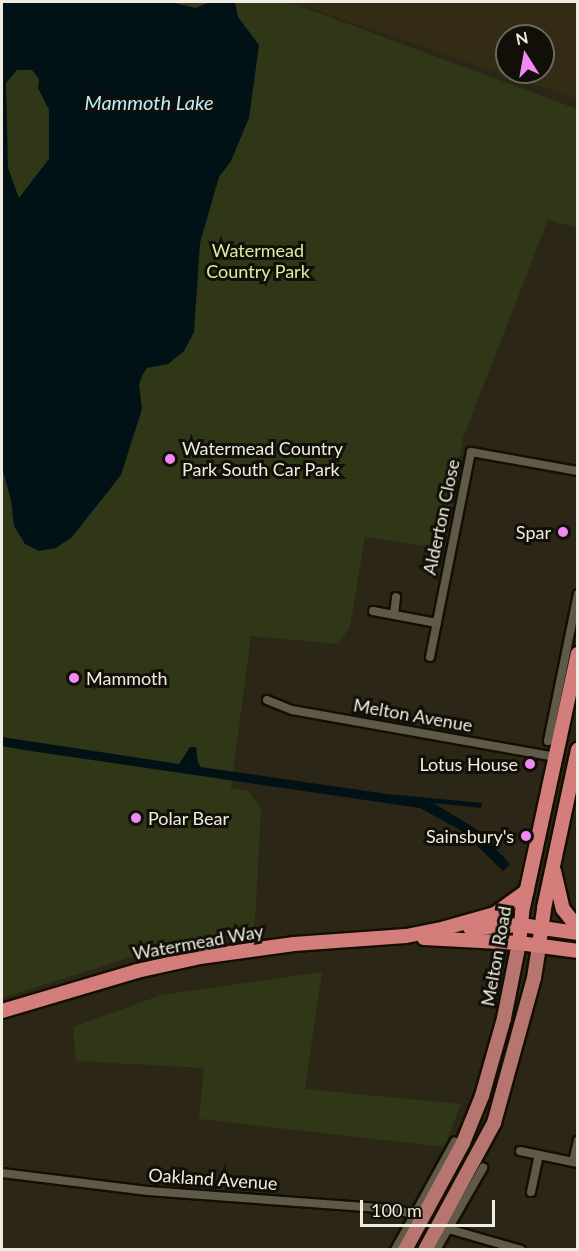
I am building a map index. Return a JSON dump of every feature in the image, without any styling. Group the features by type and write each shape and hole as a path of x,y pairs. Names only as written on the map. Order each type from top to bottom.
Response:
{"highway":[{"name":"Melton Road","path":"519,943 527,891 556,756 560,714 577,663"},
{"path":"560,714 578,686"},
{"path":"539,945 578,750"},
{"path":"553,866 563,909 578,928"},
{"name":"Watermead Way","path":"2,1011 137,971 201,957 294,944 406,936 438,930 495,914 527,891"},
{"name":"Watermead Way","path":"438,930 521,925 578,933"},
{"name":"Watermead Way","path":"406,936 519,943 578,951"}],"main road":[{"name":"Melton Road","path":"405,1250 418,1216 460,1142 488,1075 509,996 519,943"},
{"path":"425,1250 444,1227 494,1123 534,978 539,945"},
{"path":"460,1142 481,1150"}],"street":[{"name":"Alderton Close","path":"430,657 471,452 578,471"},
{"path":"548,741 560,714 578,594"},
{"path":"394,614 396,597"},
{"path":"373,611 437,623"},
{"name":"Melton Avenue","path":"267,700 292,711 556,756"},
{"path":"520,1150 575,1163 578,1141"},
{"path":"531,1192 539,1155"},
{"path":"436,1250 444,1227 483,1168"},
{"name":"Oakland Avenue","path":"2,1173 148,1191 392,1209 418,1216"},
{"path":"395,1250 418,1216"},
{"path":"444,1227 521,1250"}],"shaded area":[{"path":"291,2 577,2 577,99 533,84 555,84 555,24 495,24 495,71"}],"green space":[{"name":"Watermead Country Park","path":"2,2 289,2 495,79 495,84 510,84 577,109 577,228 548,220 463,438 444,549 365,537 350,627 338,644 251,636 231,788 248,791 261,808 255,923 252,934 138,955 2,998"},
{"path":"322,972 305,1089 461,1104 445,1147 199,1119 204,1068 76,1061 73,1027 161,995"}],"water":[{"name":"Mammoth Lake","path":"2,2 169,2 196,8 210,2 235,2 238,17 259,45 249,118 231,161 219,177 200,243 194,332 184,351 168,364 147,368 142,376 139,385 142,409 121,475 72,537 56,548 39,551 25,544 14,526 11,500 2,467","holes":["17,70 32,70 39,79 38,88 49,110 49,159 19,198 8,168 6,83"]},
{"path":"2,737 179,764 190,747 196,747 198,763 201,767 387,794 482,803 481,808 433,803 478,830 510,864 503,871 462,831 420,808 24,750 2,746"}],"place":[{"name":"Watermead Country Park South Car Park","path":"170,459"},
{"name":"Spar","path":"563,532"},
{"name":"Mammoth","path":"74,678"},
{"name":"Lotus House","path":"530,764"},
{"name":"Polar Bear","path":"136,818"},
{"name":"Sainsbury's","path":"526,836"}]}
